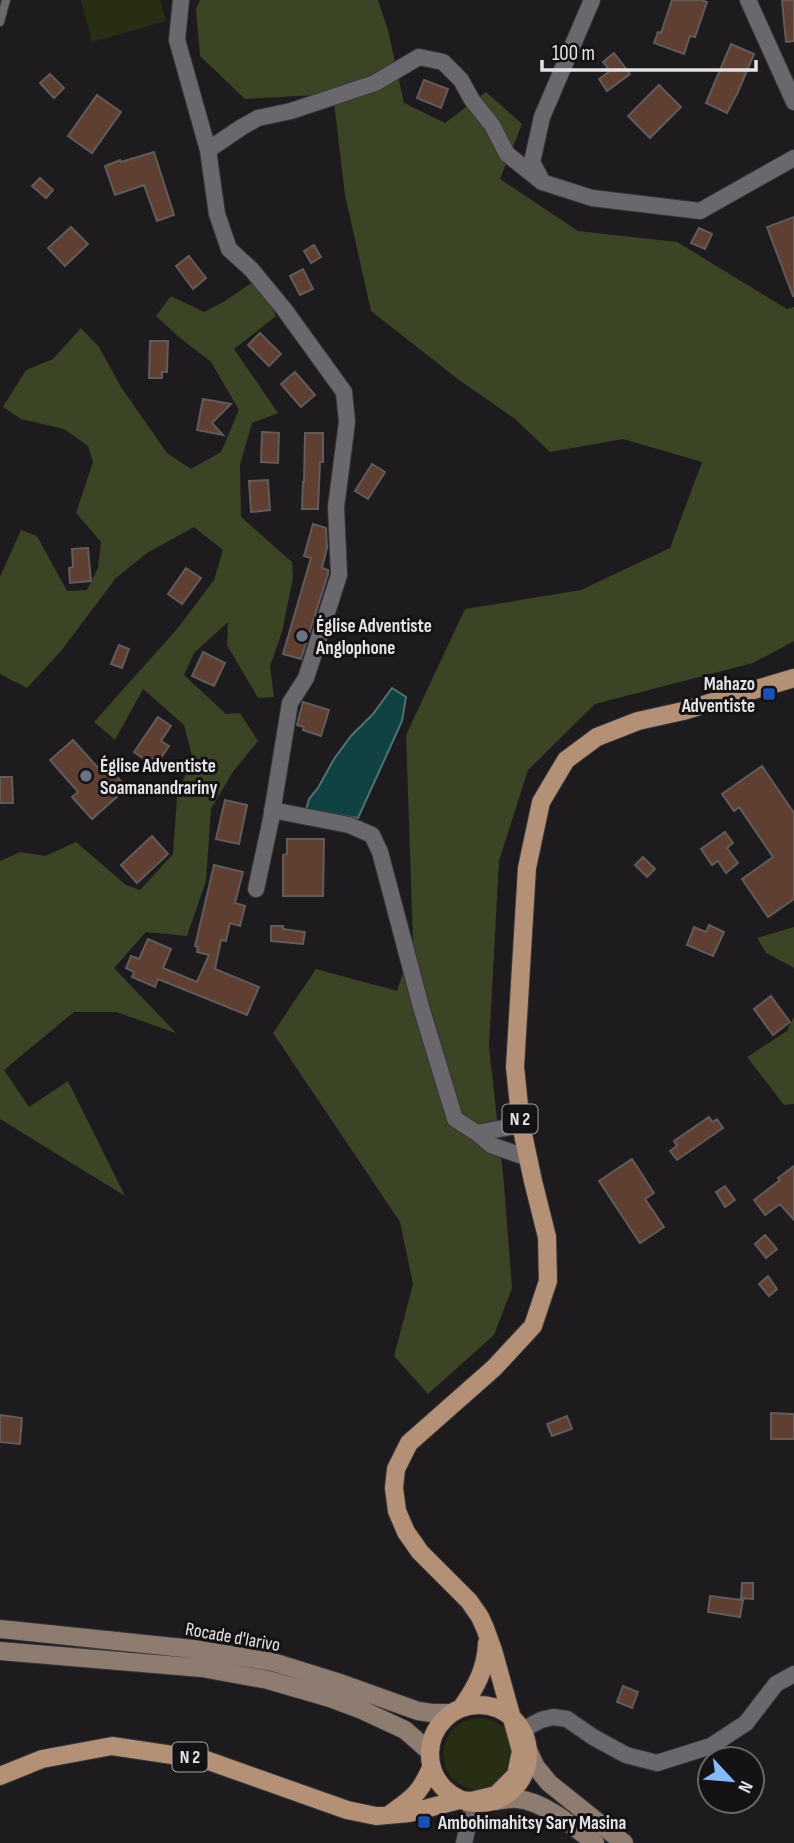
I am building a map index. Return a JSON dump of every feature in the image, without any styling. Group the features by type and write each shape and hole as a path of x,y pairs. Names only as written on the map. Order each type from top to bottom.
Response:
{"main road":[{"name":"N 2","path":"0,1776 42,1759 113,1746 206,1760 347,1810 376,1816 409,1814 496,1795 516,1775 521,1751 493,1650 480,1617 469,1601 420,1552 406,1532 397,1511 394,1488 396,1469 409,1443 494,1368 533,1326 548,1281 547,1237 521,1125 515,1067 527,868 541,803 566,761 597,737 638,721 683,711 794,678"},
{"name":"Rocade d'Iarivo","path":"0,1629 193,1649 272,1662 418,1711 432,1713 457,1710"},
{"path":"389,1815 416,1795 424,1783 436,1729 457,1710 480,1681 486,1658 487,1636"},
{"name":"Rocade d'Iarivo","path":"0,1651 202,1668 268,1681 330,1698 405,1730 430,1760"},
{"path":"457,1710 479,1705 496,1708 510,1716"},
{"name":"N 2","path":"510,1716 525,1739"},
{"path":"496,1801 514,1789 521,1780 525,1770 525,1739"},
{"path":"525,1739 536,1767 549,1783 624,1843"},
{"path":"430,1760 437,1782 446,1792 466,1802"},
{"path":"496,1801 517,1799 539,1805 595,1843"},
{"name":"N 2","path":"466,1802 481,1804 496,1801"}],"street":[{"path":"181,0 177,40 208,150 217,214 229,249 251,269 276,299 344,393 346,422 336,507 339,575 306,678 290,703 256,889"},
{"path":"542,182 532,162 542,117 592,0"},
{"path":"748,0 794,102"},
{"path":"208,150 258,118 291,111 375,82 419,57 443,62 461,80 472,100 492,125 507,154 542,182 592,198 700,211 794,158"},
{"path":"272,810 349,825 372,835 380,852 421,1007 455,1119 491,1145 528,1158"},
{"path":"477,1133 521,1125"},
{"path":"525,1739 541,1720 552,1717 567,1718 593,1737 626,1755 657,1763 711,1746 746,1723 776,1684 794,1674"},
{"path":"464,1843 466,1802"}],"lane":[{"path":"0,22 6,0"}],"green space":[{"path":"81,0 160,0 166,21 92,42"},
{"path":"200,0 378,0 388,30 404,103 445,123 486,92 522,124 500,179 578,231 677,242 787,309 794,307 794,641 753,663 595,704 528,770 499,861 489,1046 512,1288 494,1335 428,1394 394,1356 413,1284 400,1222 273,1033 316,969 397,991 413,942 406,735 465,609 581,590 670,548 702,462 623,439 550,452 515,419 459,380 371,311 345,195 333,94 245,99 200,56 196,9"},
{"path":"257,279 276,316 234,349 278,413 252,423 240,465 241,517 292,562 293,578 282,632 270,666 274,697 258,698 227,645 228,622 194,653 184,675 226,714 240,713 258,741 232,773 211,809 206,881 187,936 146,932 114,968 176,1033 116,1012 74,1012 4,1070 29,1107 68,1081 125,1196 0,1119 0,861 20,852 45,856 76,842 126,885 140,890 173,854 177,798 192,756 184,725 143,689 115,740 94,722 177,629 214,580 223,550 194,527 147,553 116,578 61,651 27,688 0,674 0,577 21,530 37,536 67,591 87,590 98,568 101,542 76,513 93,462 88,446 64,429 21,419 3,407 26,370 53,359 81,328 99,347 121,387 167,453 191,469 221,452 239,410 211,362 156,316 171,296 204,312"},
{"path":"794,927 794,969 766,953 757,938"},
{"path":"794,1016 794,1104 784,1105 747,1057 787,1031"},
{"path":"479,1718 493,1721 505,1728 512,1740 515,1754 512,1768 505,1780 493,1787 479,1790 465,1787 453,1780 446,1768 443,1754 446,1740 453,1728 465,1721"}],"water":[{"path":"392,688 406,697 402,721 358,818 306,810 309,799 334,759"}],"building":[{"path":"672,0 707,2 695,37 690,36 684,54 654,43 658,32 661,33"},
{"path":"782,0 794,0 794,41 786,42"},
{"path":"731,44 754,54 727,113 706,103"},
{"path":"614,53 630,74 607,91 599,79 610,71 603,62"},
{"path":"50,74 64,88 54,98 40,83"},
{"path":"424,80 448,89 441,108 417,98"},
{"path":"659,85 681,107 650,138 628,116"},
{"path":"97,95 121,112 92,153 68,136"},
{"path":"154,152 174,215 157,221 144,185 115,195 105,166"},
{"path":"40,178 53,190 46,198 32,186"},
{"path":"794,217 794,296 793,296 767,227"},
{"path":"71,227 88,244 65,266 48,248"},
{"path":"699,228 712,234 705,249 691,243"},
{"path":"314,245 321,257 311,263 304,251"},
{"path":"189,256 206,278 193,289 176,266"},
{"path":"303,269 313,289 300,295 290,276"},
{"path":"260,333 281,354 269,366 248,345"},
{"path":"150,341 168,341 167,372 162,372 162,378 149,378"},
{"path":"295,372 315,395 301,407 281,384"},
{"path":"203,399 231,404 212,423 223,435 197,430"},
{"path":"262,432 279,433 278,463 261,462"},
{"path":"305,433 323,433 318,509 302,509"},
{"path":"372,464 385,472 368,499 355,491"},
{"path":"268,480 270,510 251,512 249,481"},
{"path":"313,524 326,528 327,548 322,568 328,570 328,574 301,659 283,654 311,558 304,556"},
{"path":"88,548 91,581 70,583 72,549"},
{"path":"186,568 201,578 182,604 168,594"},
{"path":"119,645 129,649 122,668 111,664"},
{"path":"203,652 225,663 214,686 192,676"},
{"path":"303,702 329,710 321,736 297,725"},
{"path":"158,717 171,726 161,741 169,746 155,767 134,752"},
{"path":"73,740 101,771 107,766 127,788 92,819 72,797 78,792 50,760"},
{"path":"762,766 794,813 794,899 768,917 742,879 773,857 739,807 734,811 722,794"},
{"path":"0,777 12,777 13,803 0,803"},
{"path":"225,800 247,805 239,844 216,839"},
{"path":"725,832 733,843 727,848 738,863 726,873 718,861 712,865 701,849"},
{"path":"152,836 168,854 137,883 121,865"},
{"path":"287,839 324,839 323,896 283,896 283,855 287,854"},
{"path":"643,857 655,869 647,877 635,865"},
{"path":"214,865 243,872 235,903 245,906 240,926 230,923 226,941 221,940 215,969 259,987 247,1015 158,979 155,987 132,977 134,972 126,968 131,956 139,959 148,939 171,949 163,968 197,982 209,955 197,952 198,947 195,946"},
{"path":"709,925 724,932 713,956 687,945 694,927 706,932"},
{"path":"271,926 305,932 303,944 271,941"},
{"path":"771,996 790,1022 773,1035 754,1009"},
{"path":"709,1117 712,1122 717,1119 723,1128 677,1160 670,1151 677,1146 674,1141"},
{"path":"632,1159 654,1193 645,1199 664,1227 640,1243 599,1181"},
{"path":"794,1166 794,1220 780,1204 765,1215 754,1200"},
{"path":"725,1186 735,1200 725,1207 716,1192"},
{"path":"765,1235 777,1249 766,1258 755,1244"},
{"path":"768,1276 777,1289 769,1296 759,1284"},
{"path":"771,1413 794,1414 794,1439 771,1439"},
{"path":"0,1415 22,1418 20,1444 0,1442"},
{"path":"567,1416 572,1429 552,1436 547,1424"},
{"path":"742,1583 753,1583 753,1599 741,1598"},
{"path":"710,1596 743,1600 740,1617 708,1612"},
{"path":"623,1686 638,1692 632,1708 617,1702"}],"place":[{"name":"Église Adventiste Anglophone","path":"302,636"},
{"name":"Mahazo Adventiste","path":"769,694"},
{"name":"Église Adventiste Soamanandrariny","path":"86,776"},
{"name":"Ambohimahitsy Sary Masina","path":"424,1822"}]}
